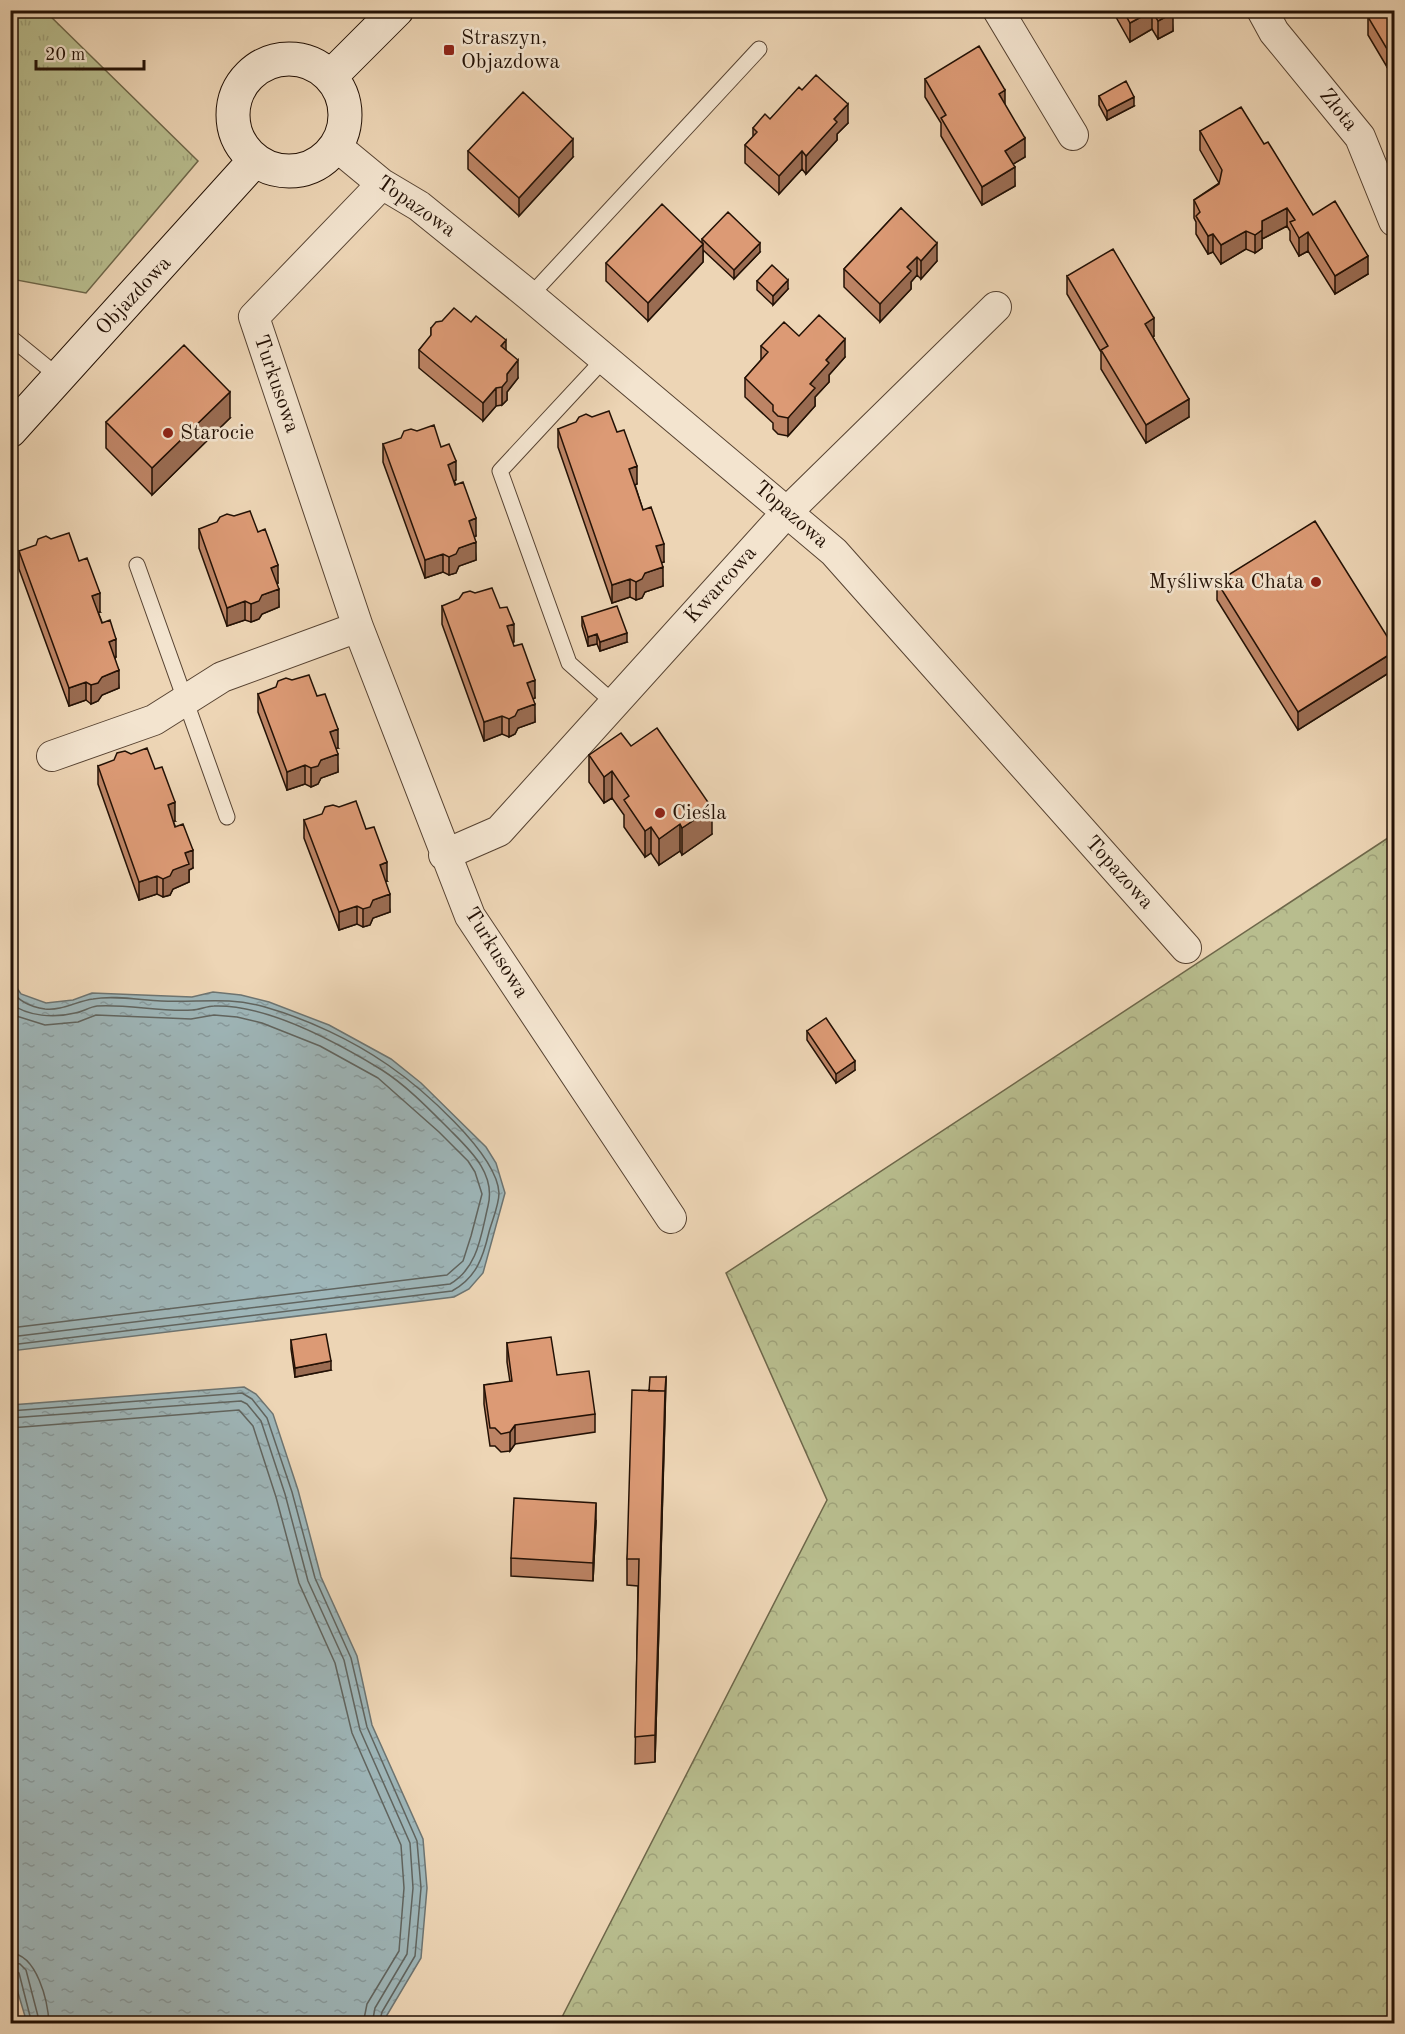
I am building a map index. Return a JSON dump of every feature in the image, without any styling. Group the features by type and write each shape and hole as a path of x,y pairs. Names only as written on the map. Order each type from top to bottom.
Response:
{"main road":[{"path":"330,77 397,10"},
{"path":"277,60 296,60 315,65 330,77 340,93 345,111 343,130 336,147 323,159 307,168 290,171 271,169 255,160 243,147 234,123 236,96 244,81 259,68 277,60"},
{"name":"Objazdowa","path":"10,431 185,241 255,160"}],"street":[{"path":"998,10 1073,135"},
{"name":"Złota","path":"1262,10 1274,32 1360,137 1395,221"},
{"name":"Topazowa","path":"336,147 382,183 419,206 530,296 834,552 1186,948"},
{"name":"Turkusowa","path":"382,183 254,317 358,627 444,855 470,916 671,1218"},
{"name":"Kwarcowa","path":"444,855 499,831 788,511 996,307"},
{"path":"52,756 154,720 222,677 358,627"}],"lane":[{"path":"530,296 759,49"},
{"path":"10,338 59,376"},
{"path":"605,358 500,471 568,663 614,703"},
{"path":"137,565 227,817"}],"green space":[{"path":"10,11 45,11 198,161 86,293 11,279"},
{"path":"1394,834 1394,2023 559,2023 827,1500 726,1273"}],"water":[{"path":"10,978 21,994 46,1003 73,1000 92,993 192,997 213,992 241,995 269,1002 329,1025 391,1059 421,1083 486,1147 496,1163 505,1193 483,1273 469,1289 454,1297 11,1351"},
{"path":"244,1387 256,1394 273,1414 298,1490 321,1577 357,1656 372,1725 423,1839 427,1888 421,1958 387,2015 385,2023 27,2023 10,1966 11,1405"}],"building":[{"path":"1123,10 1171,10 1173,13 1158,21 1152,11 1130,23"},
{"path":"1379,10 1395,10 1395,45 1387,49 1368,17"},
{"path":"979,46 1005,90 999,94 1025,138 1005,151 1015,167 982,187 941,118 946,115 925,79"},
{"path":"816,75 848,104 834,119 837,122 806,156 802,151 779,176 745,145 757,132 753,128 765,114 770,119 799,87 802,90"},
{"path":"1126,81 1134,97 1107,111 1099,96"},
{"path":"523,92 573,139 519,198 468,151"},
{"path":"1241,107 1264,144 1268,142 1313,215 1335,201 1368,256 1335,276 1308,232 1299,238 1290,222 1295,220 1287,208 1262,221 1262,230 1255,235 1246,231 1221,245 1213,234 1208,236 1196,216 1200,212 1194,200 1219,184 1222,170 1200,131"},
{"path":"662,204 703,244 648,303 606,263"},
{"path":"901,208 937,243 921,261 917,257 907,267 911,271 880,304 844,269"},
{"path":"728,212 760,243 734,270 702,239"},
{"path":"1113,249 1154,318 1145,324 1189,399 1146,425 1101,350 1108,346 1067,276"},
{"path":"772,265 788,280 773,296 757,281"},
{"path":"454,308 471,322 476,316 506,340 501,346 518,360 507,374 507,381 502,387 496,388 483,403 419,350 431,335 431,328 436,322 442,321"},
{"path":"819,315 845,339 826,360 829,363 810,384 815,388 788,418 778,416 773,411 773,405 745,378 768,352 761,346 784,322 799,336"},
{"path":"184,345 230,392 152,468 106,422"},
{"path":"609,411 617,432 624,430 637,466 629,469 643,510 651,507 664,544 656,546 663,567 645,573 642,579 636,582 630,579 612,585 558,429 576,422 579,417 586,414 592,417"},
{"path":"434,425 441,447 449,444 456,461 448,465 455,485 463,482 476,518 469,521 476,542 459,548 456,554 449,557 443,554 425,560 383,444 401,438 404,431 411,429 417,431"},
{"path":"250,511 258,532 265,529 278,565 271,568 279,589 262,595 259,601 251,604 245,601 227,608 199,529 217,522 220,517 227,514 234,516"},
{"path":"1315,521 1395,651 1298,712 1217,582"},
{"path":"69,533 79,561 87,558 100,593 92,596 102,623 110,620 116,639 109,642 119,670 102,677 98,683 91,685 86,682 69,688 19,551 36,545 38,539 46,536 51,539"},
{"path":"492,588 500,608 507,607 514,624 507,626 514,646 522,644 535,680 527,683 535,704 518,710 515,716 509,719 502,716 484,722 442,606 459,599 463,593 470,591 475,593"},
{"path":"617,606 627,633 600,642 597,634 588,637 582,617"},
{"path":"309,675 317,696 325,694 338,729 330,732 338,754 321,760 318,766 311,768 305,765 287,772 258,694 276,687 278,681 286,678 292,680"},
{"path":"657,728 712,808 682,828 680,824 659,839 651,827 645,831 624,800 629,796 612,771 604,777 589,755 621,733 631,746"},
{"path":"147,748 155,769 162,767 175,802 168,805 175,827 183,824 193,850 185,853 189,864 173,870 170,876 163,879 157,876 139,882 98,766 114,760 117,753 125,751 131,754"},
{"path":"356,801 366,829 374,827 387,862 380,865 390,894 373,900 370,907 363,909 357,906 339,912 304,820 322,814 325,807 333,805 339,807"},
{"path":"826,1018 855,1061 836,1074 807,1031"},
{"path":"326,1334 331,1361 295,1368 291,1340"},
{"path":"551,1337 557,1375 589,1371 595,1414 515,1425 510,1432 501,1434 495,1428 490,1428 484,1385 512,1381 507,1343"},
{"path":"650,1377 666,1377 665,1391 649,1391"},
{"path":"632,1390 665,1391 655,1735 635,1737 639,1559 627,1559"},
{"path":"514,1498 596,1503 593,1563 511,1558"}],"place":[{"name":"Straszyn, Objazdowa","path":"449,50"},
{"name":"Starocie","path":"168,433"},
{"name":"Myśliwska Chata","path":"1316,582"},
{"name":"Cieśla","path":"660,813"}]}
